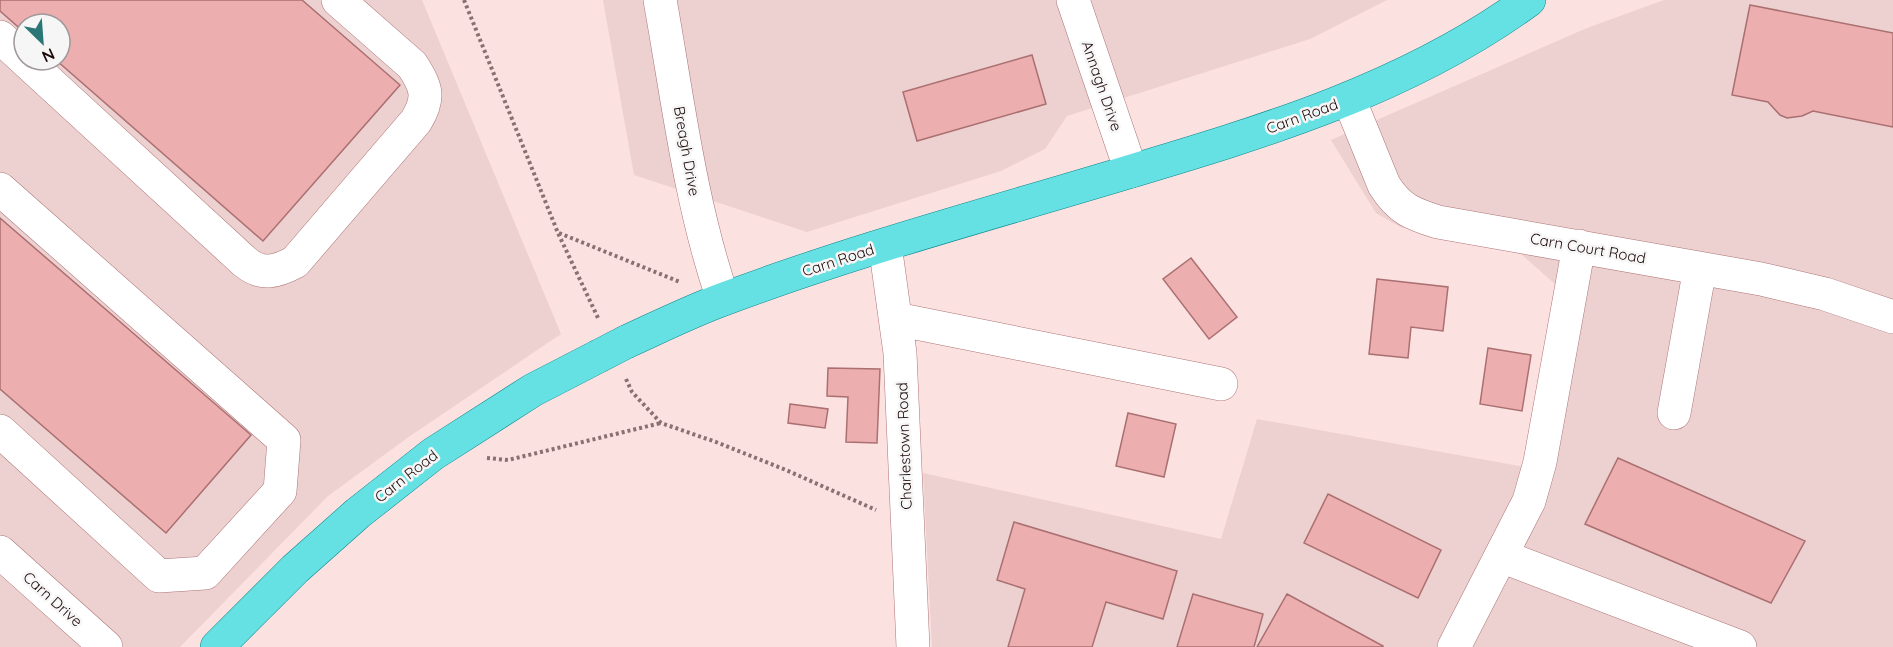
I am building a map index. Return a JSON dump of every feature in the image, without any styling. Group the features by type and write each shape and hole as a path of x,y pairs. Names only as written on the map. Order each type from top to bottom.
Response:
{"main road":[{"name":"Carn Road","path":"217,647 295,568 358,513 433,453 533,390 626,342 723,299 885,245 1246,136 1349,99 1445,53 1529,0"}],"street":[{"path":"37,72 244,262 254,270 268,273 295,262 416,121 425,106 426,92 412,65 338,0"},
{"name":"Breagh Drive","path":"660,0 699,220 723,299"},
{"name":"Annagh Drive","path":"1073,0 1131,171"},
{"path":"0,37 12,48"},
{"name":"Carn Court Road","path":"1349,99 1384,185 1401,207 1416,215 1438,222 1761,279 1825,294 1893,317"},
{"path":"0,189 284,440 280,491 205,573 159,576 0,431"},
{"name":"Charlestown Road","path":"885,245 900,353 913,647"},
{"path":"1454,647 1529,501 1540,462 1579,246"},
{"path":"1674,413 1700,268"},
{"path":"896,319 1221,384"},
{"name":"Carn Drive","path":"0,552 106,647"},
{"path":"1501,556 1740,647"}],"path":[{"path":"558,233 723,299"},
{"path":"433,453 508,460 661,423"}],"shaded area":[{"path":"0,0 422,0 561,334 410,436 328,496 180,647 0,647"},
{"path":"603,0 1387,0 1310,39 1067,116 1045,149 1001,171 807,232 634,175"},
{"path":"1664,0 1893,0 1893,647 932,647 923,473 1221,539 1257,419 1525,467 1555,284 1521,254 1400,227 1376,213 1331,140 1587,28"}],"building":[{"path":"0,0 302,0 400,85 263,241 70,72 72,72 72,12 12,12 12,22 0,11"},
{"path":"1750,5 1893,33 1893,127 1813,111 1802,116 1787,118 1780,115 1768,102 1732,95"},
{"path":"1032,55 1046,104 917,141 903,92"},
{"path":"0,218 251,435 166,533 0,389"},
{"path":"1191,258 1237,317 1209,339 1163,279"},
{"path":"1377,279 1448,287 1443,331 1411,327 1408,358 1369,354"},
{"path":"1488,348 1531,355 1522,411 1480,404"},
{"path":"828,368 880,369 877,443 846,442 848,397 827,396"},
{"path":"790,404 828,409 825,428 788,423"},
{"path":"1128,413 1176,424 1164,477 1116,466"},
{"path":"1618,458 1805,541 1771,603 1585,524"},
{"path":"1328,494 1441,550 1418,598 1304,543"},
{"path":"1014,522 1177,571 1163,619 1106,602 1092,647 1008,647 1025,589 997,580"},
{"path":"1193,594 1263,614 1254,647 1177,647"},
{"path":"1287,594 1383,646 1383,647 1257,647"}]}
